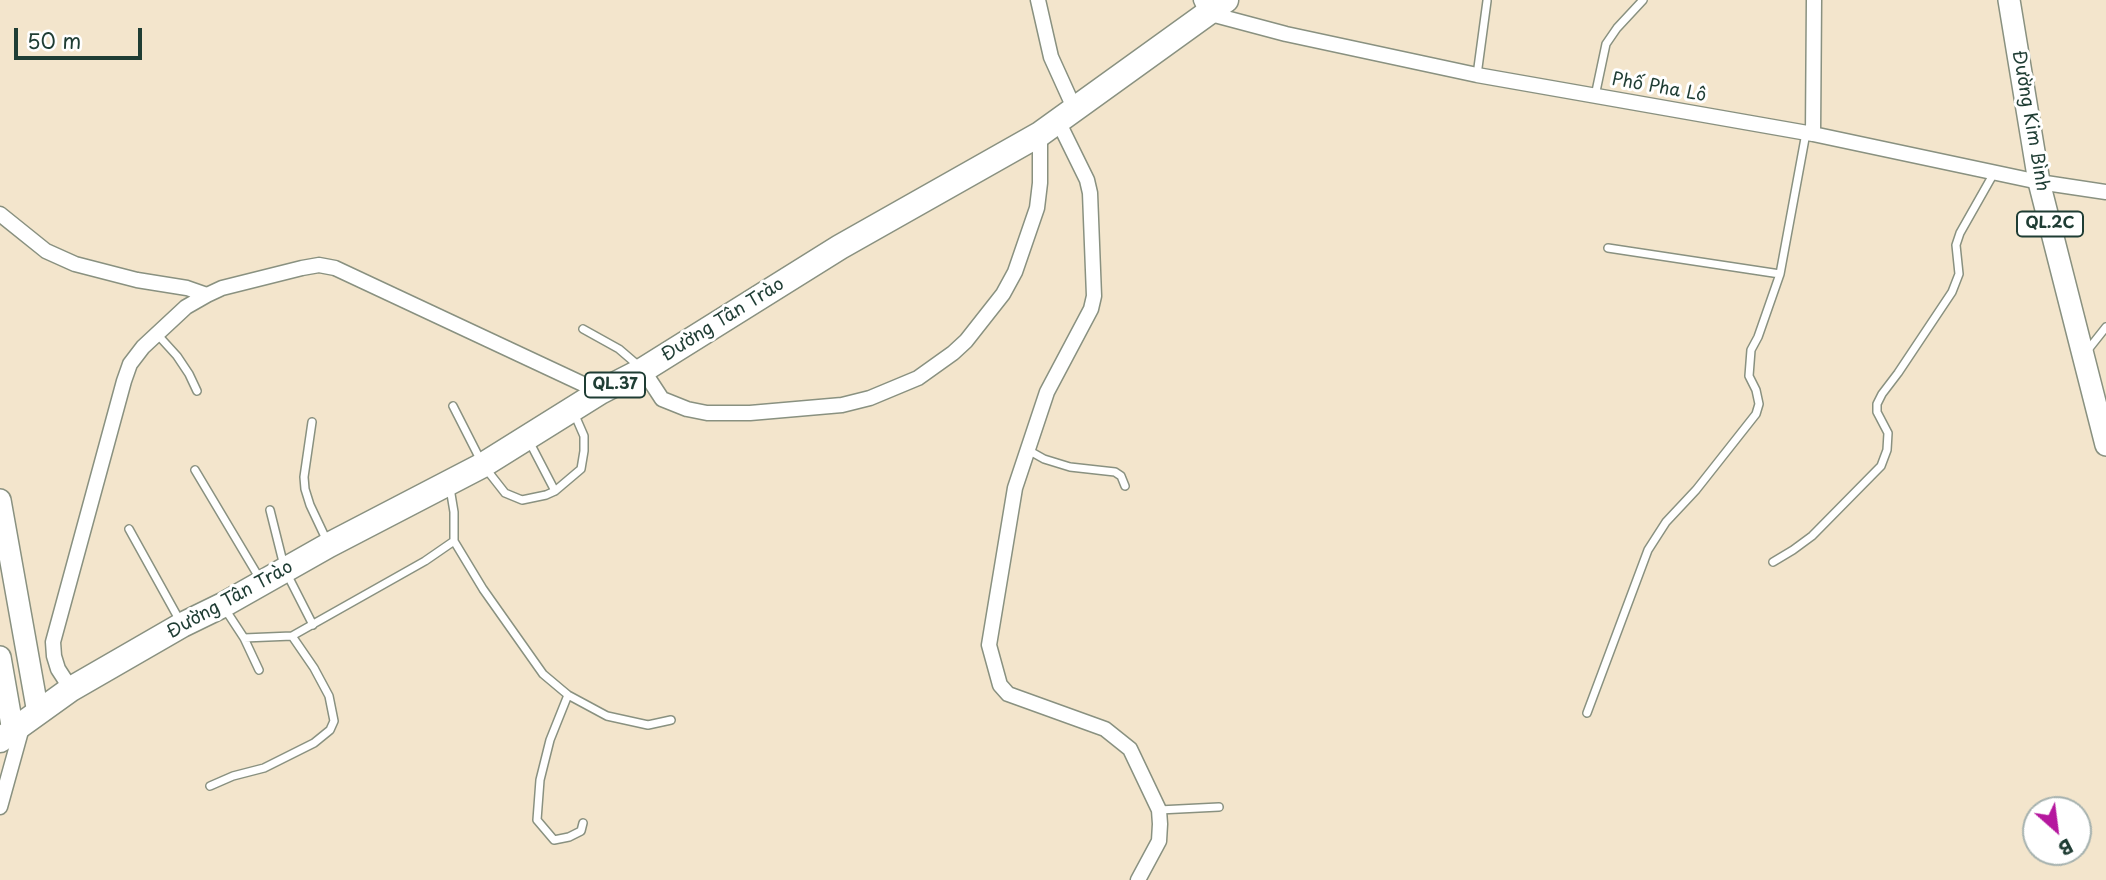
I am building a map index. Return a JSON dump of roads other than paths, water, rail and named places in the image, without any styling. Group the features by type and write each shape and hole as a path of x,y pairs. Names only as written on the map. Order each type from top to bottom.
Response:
{"highway":[{"name":"Đường Tân Trào","path":"18,727 71,689 182,625 483,465 600,392 643,370 840,247 1058,122 1217,4"}],"main road":[{"name":"Đường Kim Bình","path":"2008,0 2039,182 2106,445"},
{"path":"0,500 18,727"},
{"path":"0,657 18,727"}],"street":[{"path":"1038,0 1051,57 1058,122 1087,180 1090,194 1094,296 1091,309 1047,392 1015,488 989,645 1000,685 1009,694 1105,729 1130,749 1159,810 1159,841 1138,880"},
{"path":"1810,134 1815,0"},
{"name":"Phố Pha Lô","path":"1217,4 1286,34 1477,75 1810,134 2039,182 2106,192"},
{"path":"643,370 662,399 687,409 707,413 750,413 842,405 870,398 918,378 966,341 1003,294 1015,272 1037,208 1040,183 1058,122"},
{"path":"0,214 46,250 75,264 137,280 187,288 207,295"},
{"path":"71,689 58,669 53,642 124,381 130,364 143,347 186,307 207,295 222,288 302,268 319,265 335,268 600,392"},
{"path":"0,807 18,727"}],"lane":[{"path":"1595,96 1606,44 1643,0"},
{"path":"1477,75 1487,1"},
{"path":"1587,713 1648,550 1666,522 1696,490 1756,414 1758,397 1749,376 1751,350 1780,274 1810,134"},
{"path":"1773,562 1812,536 1881,466 1888,433 1877,412 1877,404 1952,292 1959,274 1956,245 1959,233 1994,172"},
{"path":"1608,248 1780,274"},
{"path":"2083,356 2106,327"},
{"path":"583,329 619,349 643,370"},
{"path":"156,334 177,356 197,391"},
{"path":"453,406 483,465 505,493 522,500 555,491 581,469 584,436 573,410"},
{"path":"312,422 304,477 305,489 329,545"},
{"path":"527,438 555,491"},
{"path":"1028,449 1044,459 1070,467 1115,472 1121,476 1125,486"},
{"path":"195,470 262,583"},
{"path":"449,483 454,512 454,541 483,589 543,674 568,695 607,716 648,725 671,720"},
{"path":"270,510 285,570 313,625"},
{"path":"129,529 182,625"},
{"path":"244,638 292,636 425,561 454,541"},
{"path":"223,605 244,638 259,670"},
{"path":"210,786 233,776 264,768 314,743 330,730 334,721 329,696 292,636"},
{"path":"568,695 550,740 540,780 537,820 554,840 582,831 583,823"},
{"path":"1159,810 1219,807"}]}
